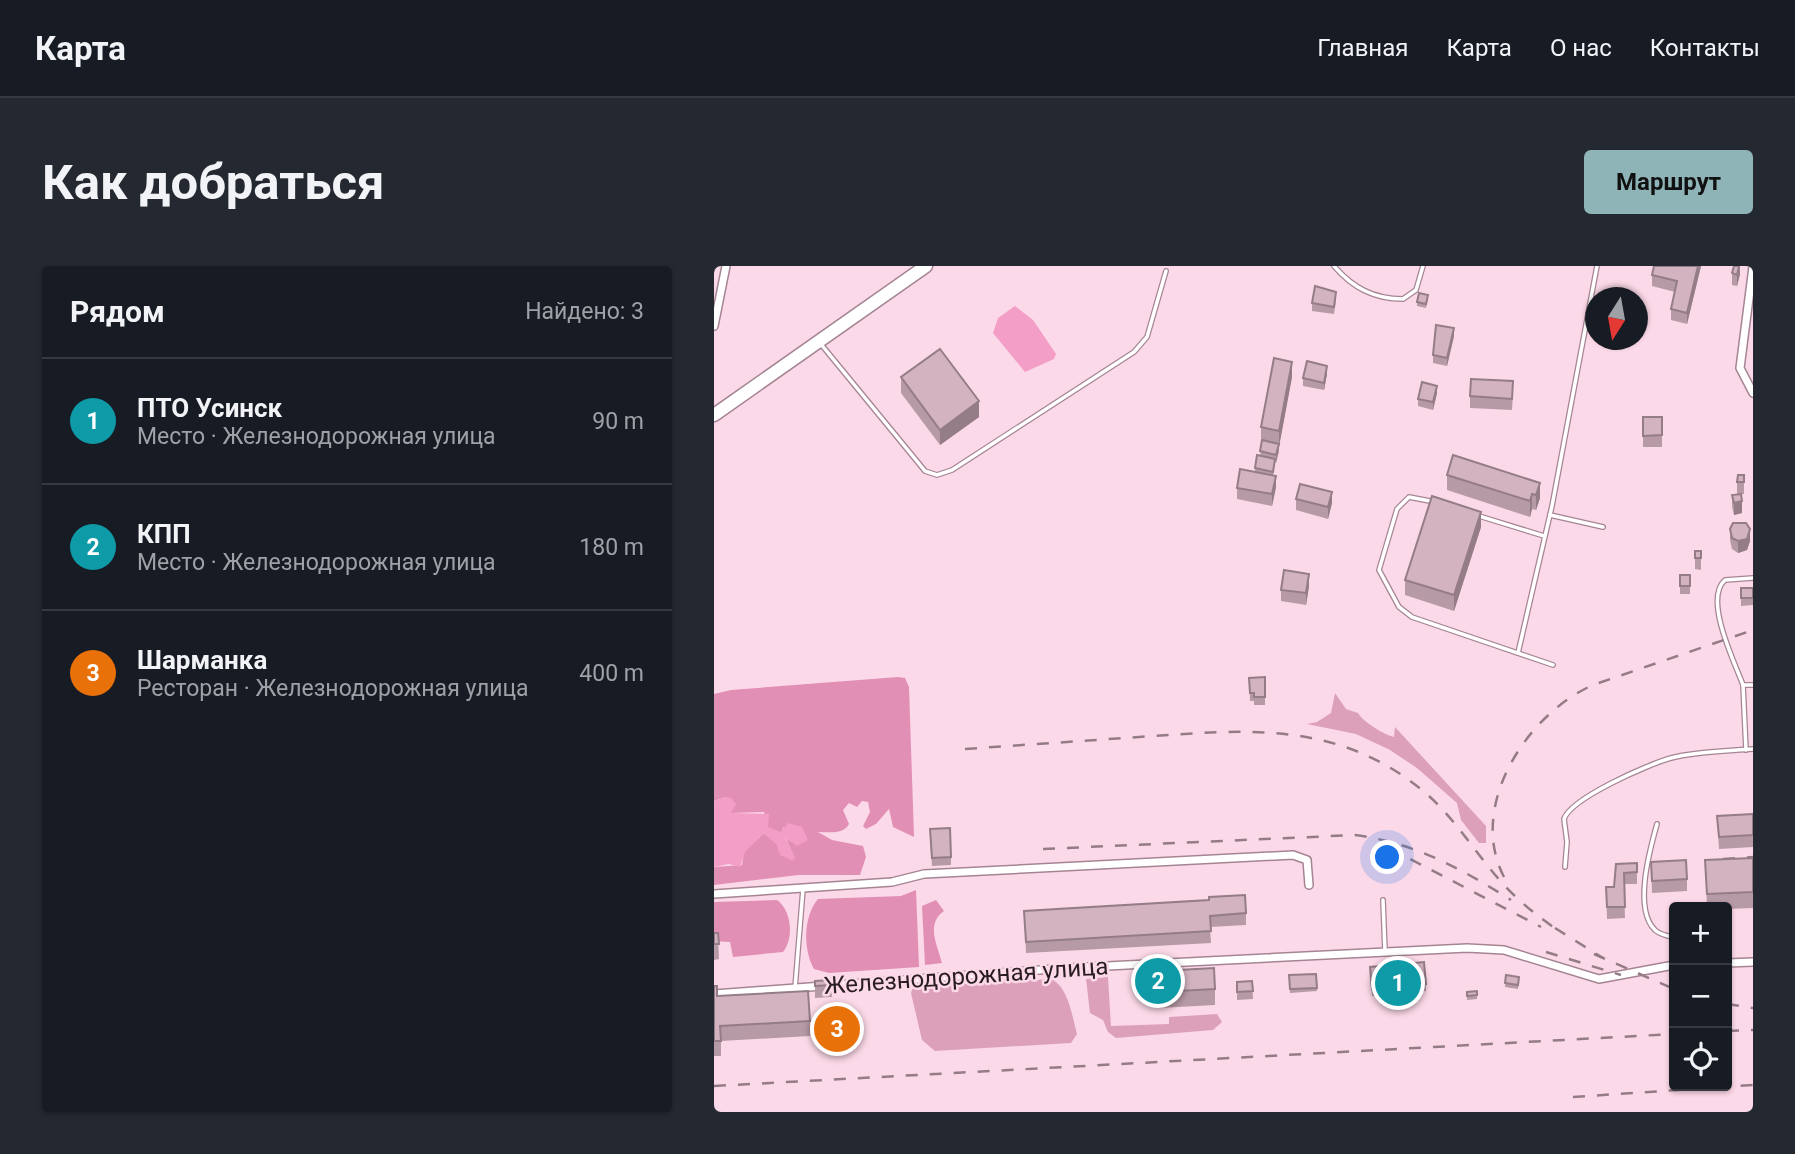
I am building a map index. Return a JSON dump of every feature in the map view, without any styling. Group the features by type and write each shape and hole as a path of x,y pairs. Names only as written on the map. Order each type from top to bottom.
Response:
{"main road":[{"path":"714,415 926,266"}],"street":[{"path":"714,326 726,266"},
{"path":"1753,267 1740,368 1753,393"},
{"path":"714,894 892,883 924,874 1293,855 1307,860 1309,885"},
{"name":"Железнодорожная улица","path":"714,995 1054,969 1490,948 1599,979 1669,966"},
{"path":"1732,963 1753,962"}],"lane":[{"path":"1334,266 1345,279 1364,292 1393,299 1403,299 1416,290 1423,266"},
{"path":"1518,653 1550,514 1597,266"},
{"path":"819,341 925,471 937,475 952,470 1134,352 1147,337 1166,271"},
{"path":"1441,504 1415,496 1400,504 1381,564 1381,577 1407,615 1553,665"},
{"path":"1468,512 1544,536"},
{"path":"1550,514 1603,527"},
{"path":"1746,750 1743,685 1722,631 1719,590 1726,580 1753,578"},
{"path":"1743,685 1753,685"},
{"path":"1565,867 1567,842 1564,819 1577,804 1639,770 1674,757 1753,749"},
{"path":"1657,824 1645,867 1648,914 1653,929 1661,935 1669,936"},
{"path":"794,988 803,888"},
{"path":"1383,900 1385,952"}],"shaded area":[{"path":"1015,306 1033,320 1056,354 1054,359 1025,372 993,333 998,318"},
{"path":"905,678 909,687 914,837 893,827 889,809 876,824 866,829 863,826 870,812 868,802 862,801 857,807 849,803 843,810 849,824 846,828 835,832 818,832 832,840 863,846 866,857 860,875 799,875 714,885 714,867 742,865 744,852 764,833 777,844 779,850 793,854 785,837 788,841 784,827 781,833 768,828 764,812 730,813 726,797 714,801 714,694 731,690"},
{"path":"1335,693 1346,709 1358,713 1380,731 1394,737 1395,727 1486,826 1486,843 1479,843 1461,820 1457,803 1417,768 1390,750 1356,734 1307,724 1317,722 1331,713"},
{"path":"726,797 736,804 731,813 769,814 768,827 781,832 788,823 802,827 808,840 797,846 785,838 795,857 793,861 780,855 777,845 764,833 745,852 740,867 729,864 714,867 714,801"},
{"path":"916,890 919,967 829,973 814,969 806,943 806,933 813,906 818,899 901,896"},
{"path":"777,900 786,911 790,925 789,940 783,952 733,957 730,942 714,941 714,902"},
{"path":"936,900 944,911 938,916 934,929 942,963 925,965 922,906"},
{"path":"1108,977 1111,1026 1169,1024 1169,1017 1217,1014 1222,1022 1213,1030 1116,1038 1108,1032 1103,1020 1090,1013 1086,979"},
{"path":"1052,979 1062,989 1071,1011 1077,1034 1071,1043 935,1051 922,1040 911,993 913,987"}],"building":[{"path":"1654,266 1698,266 1687,313 1671,309 1677,281 1652,275"},
{"path":"1734,266 1739,266 1737,275 1732,273"},
{"path":"1315,286 1336,292 1334,307 1312,303"},
{"path":"1419,293 1428,295 1426,304 1417,302"},
{"path":"1436,325 1454,328 1447,358 1433,355"},
{"path":"940,349 979,401 940,430 901,377"},
{"path":"1274,358 1292,362 1279,431 1261,427"},
{"path":"1307,361 1327,366 1324,383 1303,378"},
{"path":"1471,379 1513,381 1512,399 1470,396"},
{"path":"1422,382 1437,386 1433,402 1418,399"},
{"path":"1643,417 1662,417 1662,435 1643,436"},
{"path":"1262,440 1279,444 1276,455 1260,451"},
{"path":"1257,455 1275,459 1273,472 1255,468"},
{"path":"1453,455 1540,483 1536,495 1532,494 1530,501 1447,475"},
{"path":"1240,469 1276,476 1272,494 1237,488"},
{"path":"1738,475 1744,475 1744,482 1737,482"},
{"path":"1300,484 1332,492 1328,507 1296,499"},
{"path":"1741,494 1742,501 1734,503 1732,495"},
{"path":"1432,496 1481,512 1454,595 1405,580"},
{"path":"1733,523 1746,523 1750,529 1747,539 1738,541 1732,538 1730,529"},
{"path":"1695,551 1701,551 1701,558 1695,558"},
{"path":"1284,570 1309,574 1306,593 1281,590"},
{"path":"1680,575 1690,575 1690,586 1680,586"},
{"path":"1741,588 1753,588 1753,598 1741,598"},
{"path":"1265,677 1265,697 1254,697 1254,693 1250,693 1249,678"},
{"path":"1753,814 1753,835 1719,837 1717,816"},
{"path":"950,828 951,857 932,858 930,829"},
{"path":"1753,858 1753,892 1707,894 1705,860"},
{"path":"1686,860 1687,879 1652,881 1651,862"},
{"path":"1637,863 1637,872 1624,873 1625,907 1607,907 1606,887 1614,887 1616,864"},
{"path":"1245,895 1246,913 1210,916 1211,931 1026,942 1024,911 1209,900 1209,897"},
{"path":"714,933 718,933 719,944 714,944"},
{"path":"1424,962 1426,984 1372,989 1370,967"},
{"path":"1214,968 1215,989 1159,992 1160,971"},
{"path":"1160,972 1160,982 1156,983 1156,973"},
{"path":"1316,974 1317,988 1290,989 1289,975"},
{"path":"1506,975 1519,977 1518,985 1505,983"},
{"path":"831,980 832,985 815,986 815,981"},
{"path":"1252,981 1253,991 1237,992 1237,982"},
{"path":"714,986 717,986 717,996 808,991 810,1021 720,1026 721,1041 714,1041"},
{"path":"1477,991 1477,995 1467,996 1467,992"},
{"path":"845,1009 845,1019 828,1019 828,1010"}],"railway":[{"path":"1504,877 1494,850 1493,821 1498,793 1510,765 1526,740 1546,717 1593,685 1753,630"},
{"path":"965,749 1214,732 1286,734 1321,740 1356,751 1389,767 1422,790 1445,812 1511,893 1562,933"},
{"path":"1043,849 1355,835 1398,844 1436,858 1511,900"},
{"path":"1389,848 1541,927"},
{"path":"1723,859 1753,857"},
{"path":"1555,928 1603,958"},
{"path":"1546,952 1621,975"},
{"path":"1594,954 1669,987"},
{"path":"1732,1005 1753,1008"},
{"path":"1732,1031 1753,1030"},
{"path":"714,1086 1669,1034"},
{"path":"1573,1097 1753,1085"}],"place":[{"name":"КПП","path":"1158,981"},
{"name":"ПТО Усинск","path":"1398,983"},
{"name":"Шарманка","path":"837,1029"}]}
